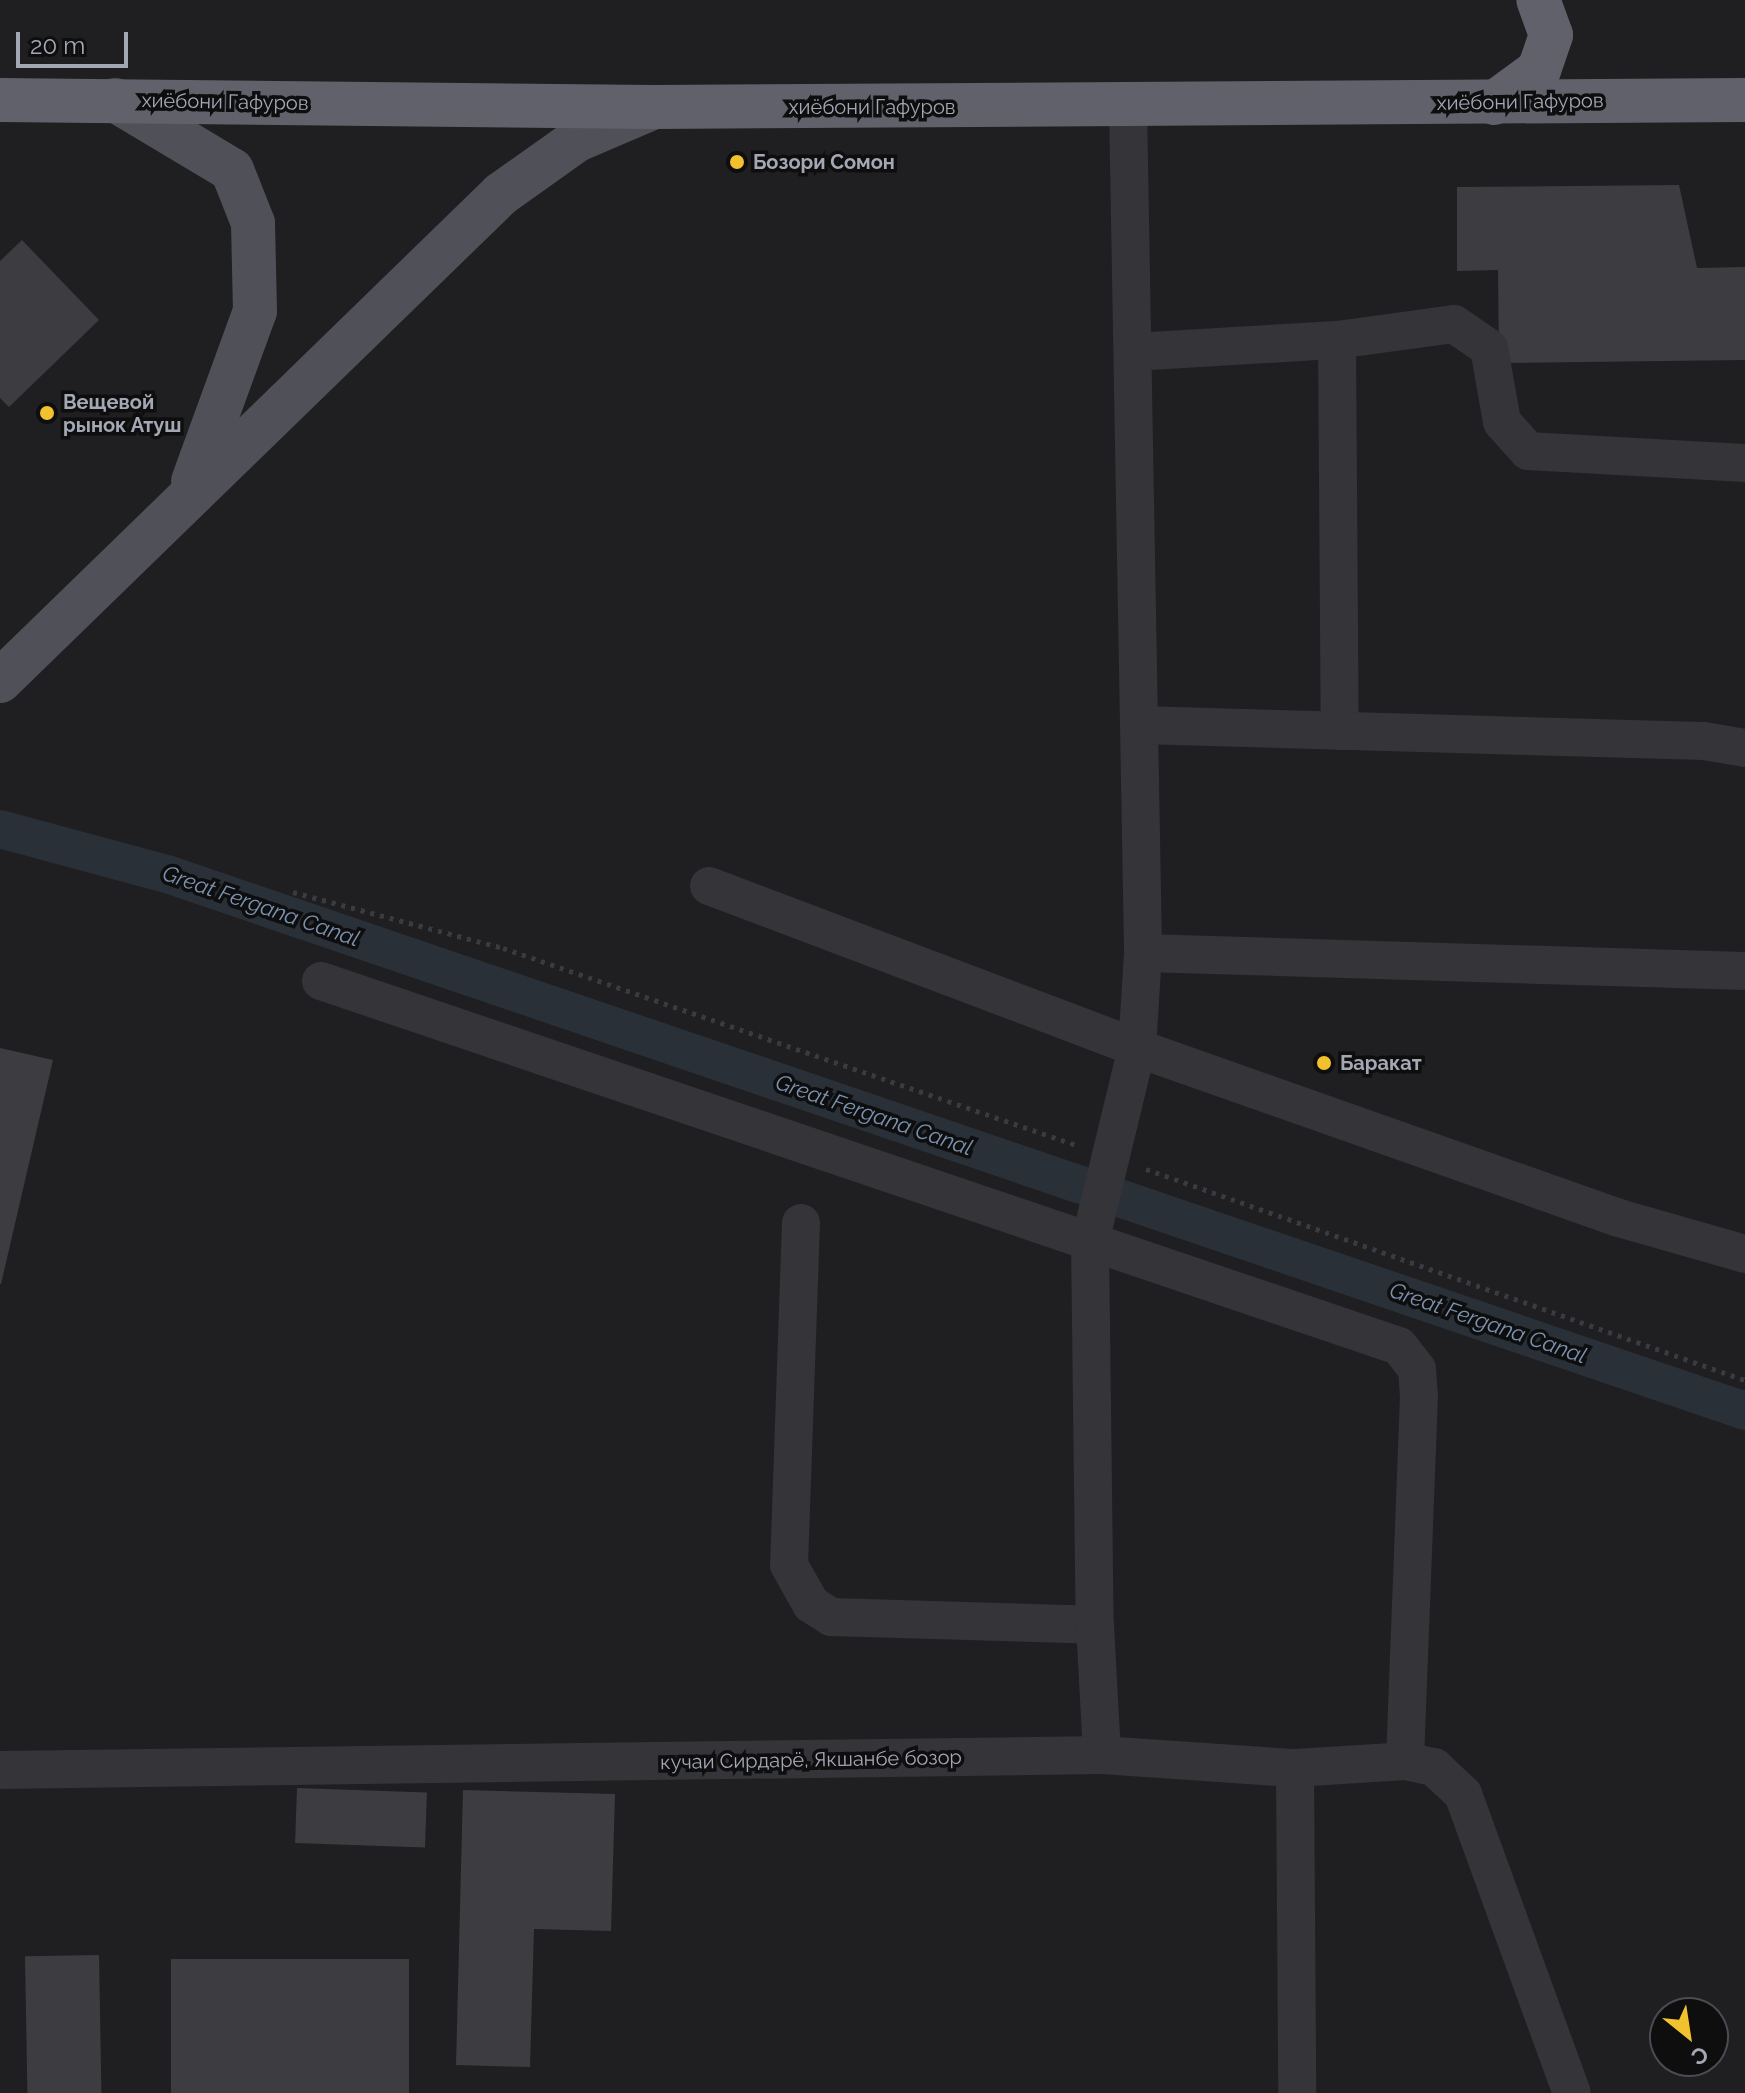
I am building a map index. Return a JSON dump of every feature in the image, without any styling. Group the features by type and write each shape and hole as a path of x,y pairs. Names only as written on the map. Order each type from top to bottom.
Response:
{"highway":[{"path":"1494,103 1539,70 1551,35 1538,0"},
{"name":"хиёбони Гафуров","path":"0,100 654,107 1128,107 1745,100"}],"main road":[{"path":"115,100 232,170 253,223 255,311 188,494"},
{"path":"0,681 188,494 501,194 577,140 654,107"}],"street":[{"path":"1102,1755 1095,1625 1090,1242 1137,1048 1143,953 1128,107"},
{"path":"1133,352 1337,340 1454,324 1489,348 1502,422 1528,451 1745,463"},
{"path":"1337,340 1340,731"},
{"path":"1139,725 1704,741 1745,748"},
{"path":"709,886 1137,1048 1619,1218 1745,1254"},
{"path":"1143,953 1745,971"},
{"path":"321,981 1399,1346 1417,1369 1405,1761 1434,1767 1463,1794 1572,2093"},
{"path":"801,1223 789,1565 811,1604 831,1617 1095,1625"},
{"name":"кучаи Сирдарё, Якшанбе бозор","path":"0,1770 1102,1755 1295,1768 1405,1761"},
{"path":"1295,1768 1297,2093"}],"path":[{"path":"293,892 503,948 1086,1148"},
{"path":"1130,1164 1745,1380"}],"shaded area":[{"path":"0,0 1745,0 1745,2093 0,2093"}],"building":[{"path":"1679,185 1697,268 1745,267 1745,360 1499,363 1498,270 1457,271 1457,187"},
{"path":"22,240 99,320 9,407 0,398 0,261"},
{"path":"0,1048 53,1060 1,1284 0,1284"},
{"path":"297,1788 427,1793 425,1848 295,1843"},
{"path":"463,1790 615,1794 611,1931 534,1929 530,2067 456,2065"},
{"path":"99,1955 101,2093 27,2093 25,1956"},
{"path":"171,1959 409,1959 409,2093 171,2093"}],"waterway":[{"name":"Great Fergana Canal","path":"0,829 167,874 1745,1411"}],"place":[{"name":"Бозори Сомон","path":"737,162"},
{"name":"Вещевой рынок Атуш","path":"47,413"},
{"name":"Баракат","path":"1324,1063"}]}
